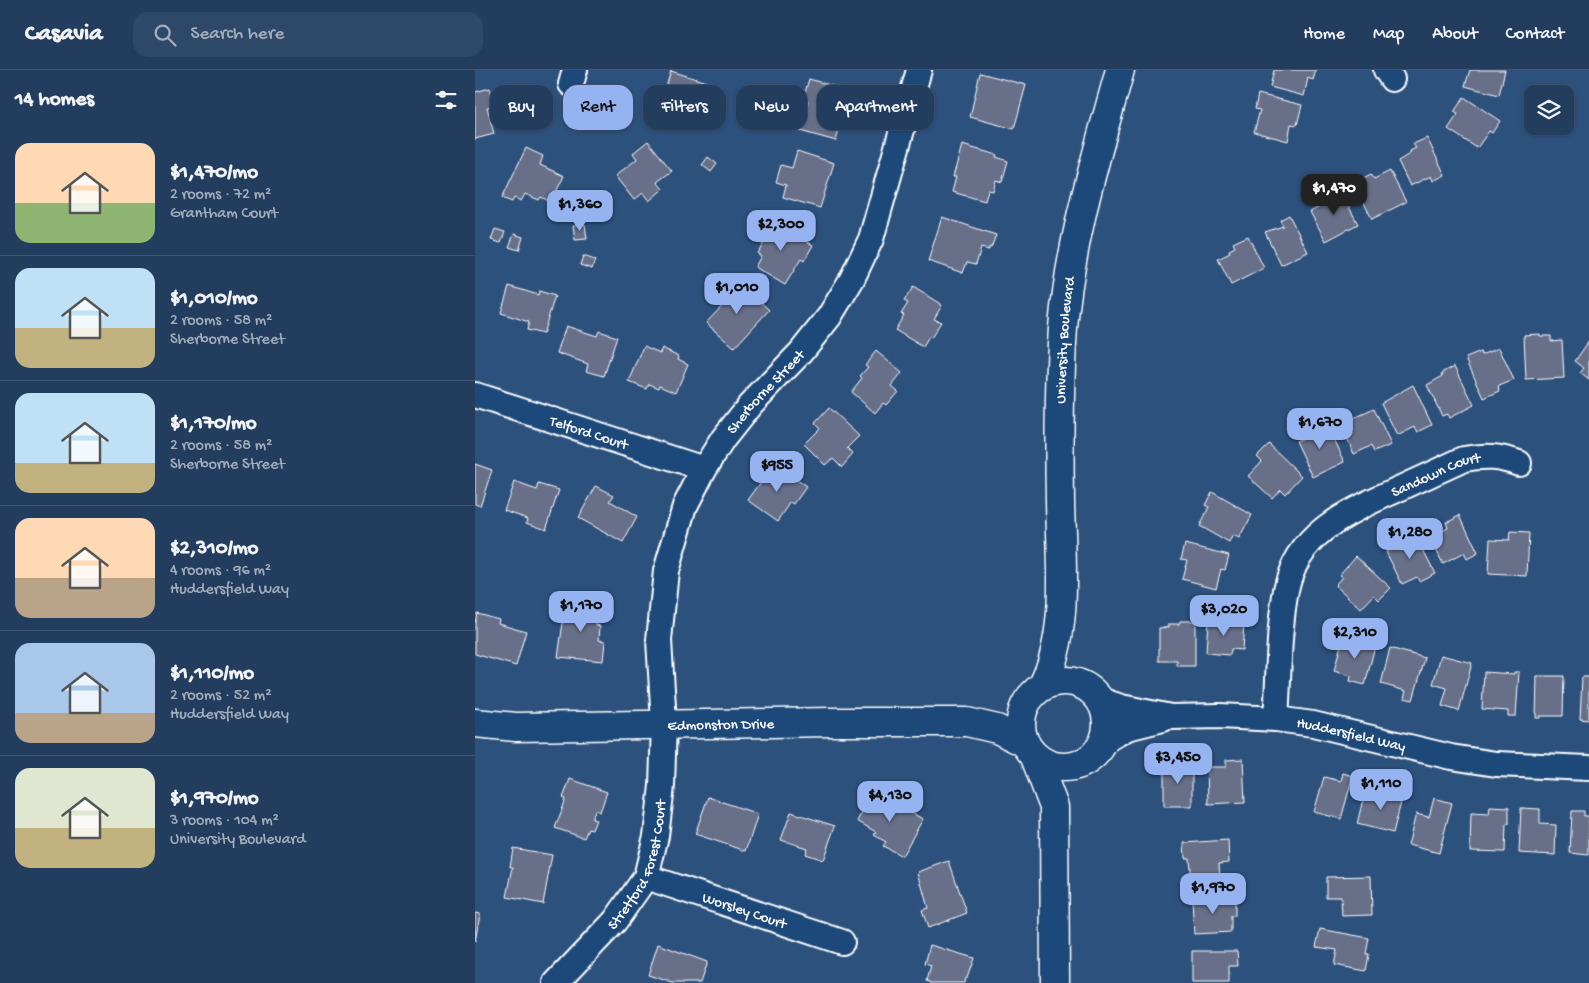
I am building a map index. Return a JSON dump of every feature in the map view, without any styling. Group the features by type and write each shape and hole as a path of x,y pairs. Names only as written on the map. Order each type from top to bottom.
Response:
{"street":[{"name":"Sherborne Street","path":"664,724 659,640 666,572 685,506 704,469 723,439 750,405 801,352 829,317 852,279 871,239 919,70"},
{"name":"University Boulevard","path":"1093,693 1069,655 1061,616 1059,429 1061,374 1066,296 1072,262 1096,156 1120,70"},
{"name":"Telford Court","path":"475,395 704,469"},
{"name":"Sandown Court","path":"1276,719 1286,589 1294,565 1307,544 1327,525 1350,511 1465,459 1481,456 1503,457 1519,463"},
{"name":"University Boulevard","path":"1035,694 1050,670 1061,616"},
{"path":"1030,750 1053,766 1067,767 1080,764 1097,753 1104,741 1107,720 1093,693 1067,680 1054,682 1035,694 1021,720 1022,733 1053,801 1056,822 1055,983"},
{"name":"Huddersfield Way","path":"1093,693 1121,707 1171,717 1220,716 1276,719 1313,724 1451,756 1496,764 1589,768"},
{"name":"Edmonston Drive","path":"967,722 1035,694"},
{"name":"Huddersfield Way","path":"1104,741 1127,728 1171,717"},
{"name":"Edmonston Drive","path":"475,723 516,727 967,722 997,729 1030,750"},
{"name":"Stretford Forest Court","path":"557,983 615,921 646,877 656,836 659,811 664,724"},
{"path":"1056,822 1062,795 1080,764"},
{"name":"Worsley Court","path":"646,877 842,942"}],"building":[{"path":"1274,70 1316,70 1313,80 1308,78 1304,96 1270,87"},
{"path":"1470,70 1505,70 1499,95 1465,86"},
{"path":"671,71 716,85 667,85"},
{"path":"980,73 1026,85 1014,129 970,117"},
{"path":"809,79 830,85 817,85 817,130 839,130 836,141 800,131 807,130 807,86"},
{"path":"490,88 490,107 487,107 490,130 493,130 494,134 475,139 475,92"},
{"path":"1258,94 1302,105 1297,125 1291,124 1288,141 1254,132 1260,110 1255,109"},
{"path":"1464,97 1500,121 1492,133 1489,131 1477,148 1448,129 1458,114 1454,112"},
{"path":"1427,138 1445,175 1433,181 1431,176 1410,186 1398,161 1416,148 1413,144"},
{"path":"648,141 672,171 657,182 663,189 649,201 643,193 634,200 615,176 637,159 633,153"},
{"path":"962,145 997,155 996,157 1008,161 1002,182 996,180 993,191 988,190 985,201 952,192 956,177 953,177"},
{"path":"526,148 543,156 540,165 564,176 551,202 541,197 539,200 525,194 521,201 514,198 512,202 502,198"},
{"path":"797,151 834,163 820,208 783,197 786,185 776,182 781,165 792,168"},
{"path":"708,157 717,164 711,172 702,165"},
{"path":"1390,171 1406,202 1372,219 1354,183 1371,174 1374,179"},
{"path":"1340,190 1358,224 1326,241 1310,212 1327,203 1324,198"},
{"path":"1289,215 1308,252 1281,265 1265,232 1283,226 1280,220"},
{"path":"942,217 996,235 991,248 989,247 989,250 981,248 976,264 967,262 963,273 928,261"},
{"path":"770,219 813,245 804,261 801,259 785,285 755,267 761,256 757,253 766,240 760,236"},
{"path":"585,224 587,239 575,240 573,225"},
{"path":"495,229 505,232 501,243 491,240"},
{"path":"514,234 523,237 519,250 509,247"},
{"path":"1248,236 1264,268 1231,285 1218,259 1230,253 1229,250 1235,247 1233,243"},
{"path":"583,256 595,260 592,269 580,265"},
{"path":"738,281 769,310 734,348 706,323 727,301 724,297"},
{"path":"509,286 538,295 539,291 555,296 543,334 527,330 529,322 501,313"},
{"path":"913,287 942,305 934,319 941,322 923,347 895,330 904,315 901,314 908,303 904,301"},
{"path":"566,326 597,336 599,331 617,337 604,376 586,371 588,364 557,353"},
{"path":"1540,334 1540,336 1551,336 1551,341 1562,340 1564,378 1526,380 1524,335"},
{"path":"1589,341 1589,380 1580,373 1584,368 1575,361"},
{"path":"644,346 660,353 662,348 679,356 678,359 688,364 676,392 660,385 659,388 649,384 647,389 629,382"},
{"path":"1499,348 1514,380 1499,386 1500,391 1484,398 1466,358 1481,352 1482,355"},
{"path":"876,351 902,373 892,386 898,391 886,405 883,403 875,413 851,392 862,378 860,376 868,367 865,365"},
{"path":"1455,366 1474,405 1449,418 1447,414 1442,416 1427,385 1443,376 1442,373"},
{"path":"1413,385 1432,425 1418,432 1415,427 1397,436 1381,403"},
{"path":"829,408 859,436 847,448 853,454 842,467 833,458 825,465 804,444 820,428 815,423"},
{"path":"1374,409 1391,445 1374,452 1371,446 1354,454 1341,424"},
{"path":"1326,422 1345,462 1313,477 1296,441 1314,433 1312,429"},
{"path":"1269,444 1302,476 1285,494 1280,489 1272,498 1248,476 1262,461 1257,456"},
{"path":"475,464 492,470 480,506 475,504"},
{"path":"774,464 806,487 794,504 791,502 778,521 748,500"},
{"path":"514,482 537,490 539,484 559,490 546,529 527,522 528,518 504,510"},
{"path":"596,486 614,495 610,501 637,517 623,543 578,518"},
{"path":"1212,492 1252,515 1239,539 1233,536 1229,543 1199,526 1209,507 1205,505"},
{"path":"1460,515 1478,553 1467,559 1464,553 1443,564 1430,537 1448,528 1446,522"},
{"path":"1510,532 1529,533 1527,576 1488,574 1490,539 1509,540"},
{"path":"1415,534 1435,573 1419,581 1417,577 1402,584 1386,552 1399,545 1402,547 1399,542"},
{"path":"1185,544 1229,555 1225,570 1221,569 1216,588 1182,579 1187,560 1181,559"},
{"path":"1356,556 1391,588 1379,600 1374,595 1361,609 1335,585 1342,577 1339,575"},
{"path":"566,602 598,605 596,625 600,626 599,640 605,641 603,661 558,657"},
{"path":"477,613 499,619 498,623 526,631 516,666 475,654 475,622"},
{"path":"1208,620 1244,623 1242,650 1231,649 1230,655 1206,653"},
{"path":"1180,621 1195,621 1195,666 1177,666 1177,661 1159,661 1159,628 1169,627 1169,624 1179,624"},
{"path":"1343,637 1375,646 1365,685 1350,681 1351,676 1334,671"},
{"path":"1390,648 1425,658 1413,700 1404,698 1406,691 1381,684"},
{"path":"1441,655 1472,663 1459,711 1442,706 1447,688 1433,684"},
{"path":"1484,672 1514,674 1514,672 1519,672 1516,716 1508,716 1508,711 1482,709"},
{"path":"1537,676 1564,676 1563,716 1540,716 1540,718 1536,718"},
{"path":"1582,677 1589,677 1589,720 1580,719"},
{"path":"1243,759 1245,802 1208,804 1207,767 1226,767 1226,760"},
{"path":"1192,762 1192,806 1164,806 1164,766 1180,766 1180,763"},
{"path":"1343,773 1353,776 1341,819 1314,812 1324,777 1341,781"},
{"path":"570,779 607,792 600,812 595,810 592,819 596,820 592,830 588,829 584,838 555,828 566,799 563,798"},
{"path":"1386,787 1404,791 1393,833 1357,824 1364,795 1382,800"},
{"path":"873,793 923,819 902,856 883,846 886,842 874,835 876,832 857,821"},
{"path":"708,797 758,814 746,851 695,834"},
{"path":"1434,798 1452,803 1439,853 1408,845 1416,814 1429,817"},
{"path":"1490,806 1509,807 1509,824 1506,824 1505,852 1470,851 1471,813 1489,814"},
{"path":"1521,808 1540,809 1540,824 1556,825 1555,855 1519,853"},
{"path":"1572,811 1584,811 1584,816 1589,816 1589,855 1570,853"},
{"path":"791,812 835,826 823,860 805,854 807,848 781,840"},
{"path":"1228,840 1229,862 1219,863 1220,880 1191,882 1189,858 1185,858 1184,843"},
{"path":"513,848 552,855 543,904 507,897 513,867 510,867"},
{"path":"949,861 967,913 928,928 922,910 928,908 918,872"},
{"path":"1371,876 1372,915 1342,916 1341,897 1326,897 1326,877"},
{"path":"1235,898 1235,916 1231,916 1231,932 1194,934 1192,900"},
{"path":"475,913 480,914 475,942"},
{"path":"1320,929 1369,938 1366,954 1369,954 1366,971 1334,965 1337,950 1316,947"},
{"path":"658,944 707,962 700,983 673,983 648,975"},
{"path":"930,945 974,958 964,983 930,983 927,981 931,966 925,964"},
{"path":"1192,951 1237,951 1238,966 1229,966 1229,983 1192,983"}]}
